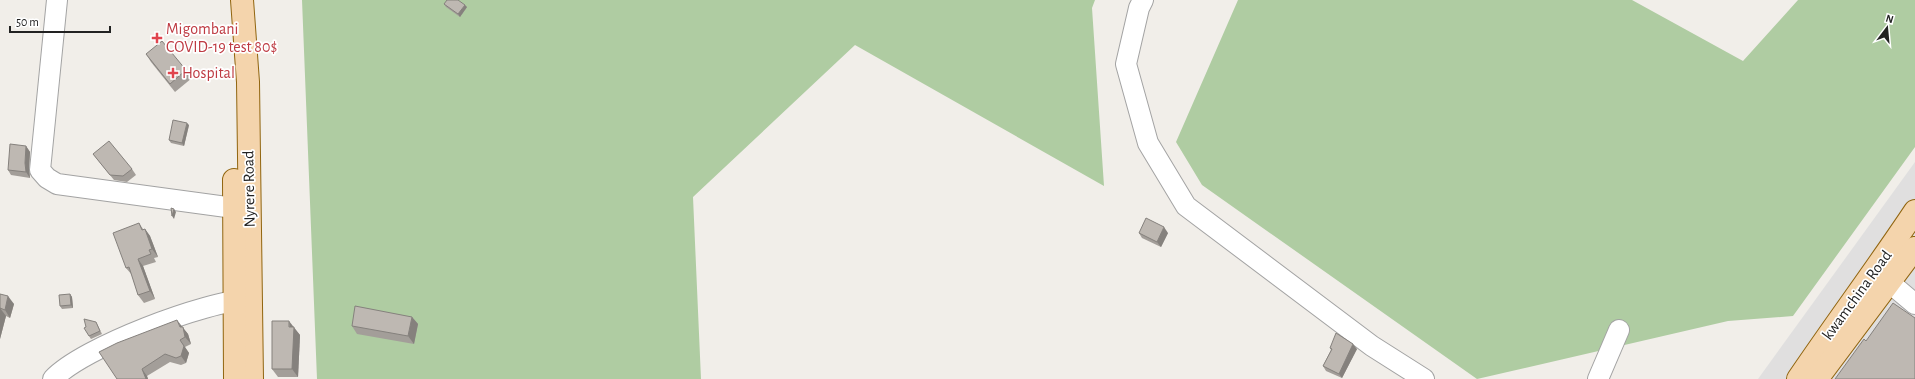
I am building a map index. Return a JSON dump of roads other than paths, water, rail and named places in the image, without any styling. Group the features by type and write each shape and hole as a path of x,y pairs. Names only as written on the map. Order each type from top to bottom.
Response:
{"main road":[{"name":"Nyrere Road","path":"228,0 234,83 234,208 242,300 252,379"},
{"name":"Nyrere Road","path":"234,379 242,300 248,82 242,0"},
{"name":"kwamchina Road","path":"1798,379 1848,306 1879,266 1915,211"},
{"name":"kwamchina Road","path":"1823,377 1915,248"}],"street":[{"path":"57,0 40,170 47,178 57,184 234,208"},
{"path":"1143,0 1139,8 1126,64 1148,143 1186,206 1372,346 1424,379"},
{"path":"1890,283 1915,304"},
{"path":"53,379 61,371 111,343 166,321 242,300"},
{"path":"1598,379 1619,330"}],"place":[{"name":"Migombani COVID-19 test 80$","path":"157,38"},
{"name":"Hospital","path":"173,73"}]}
